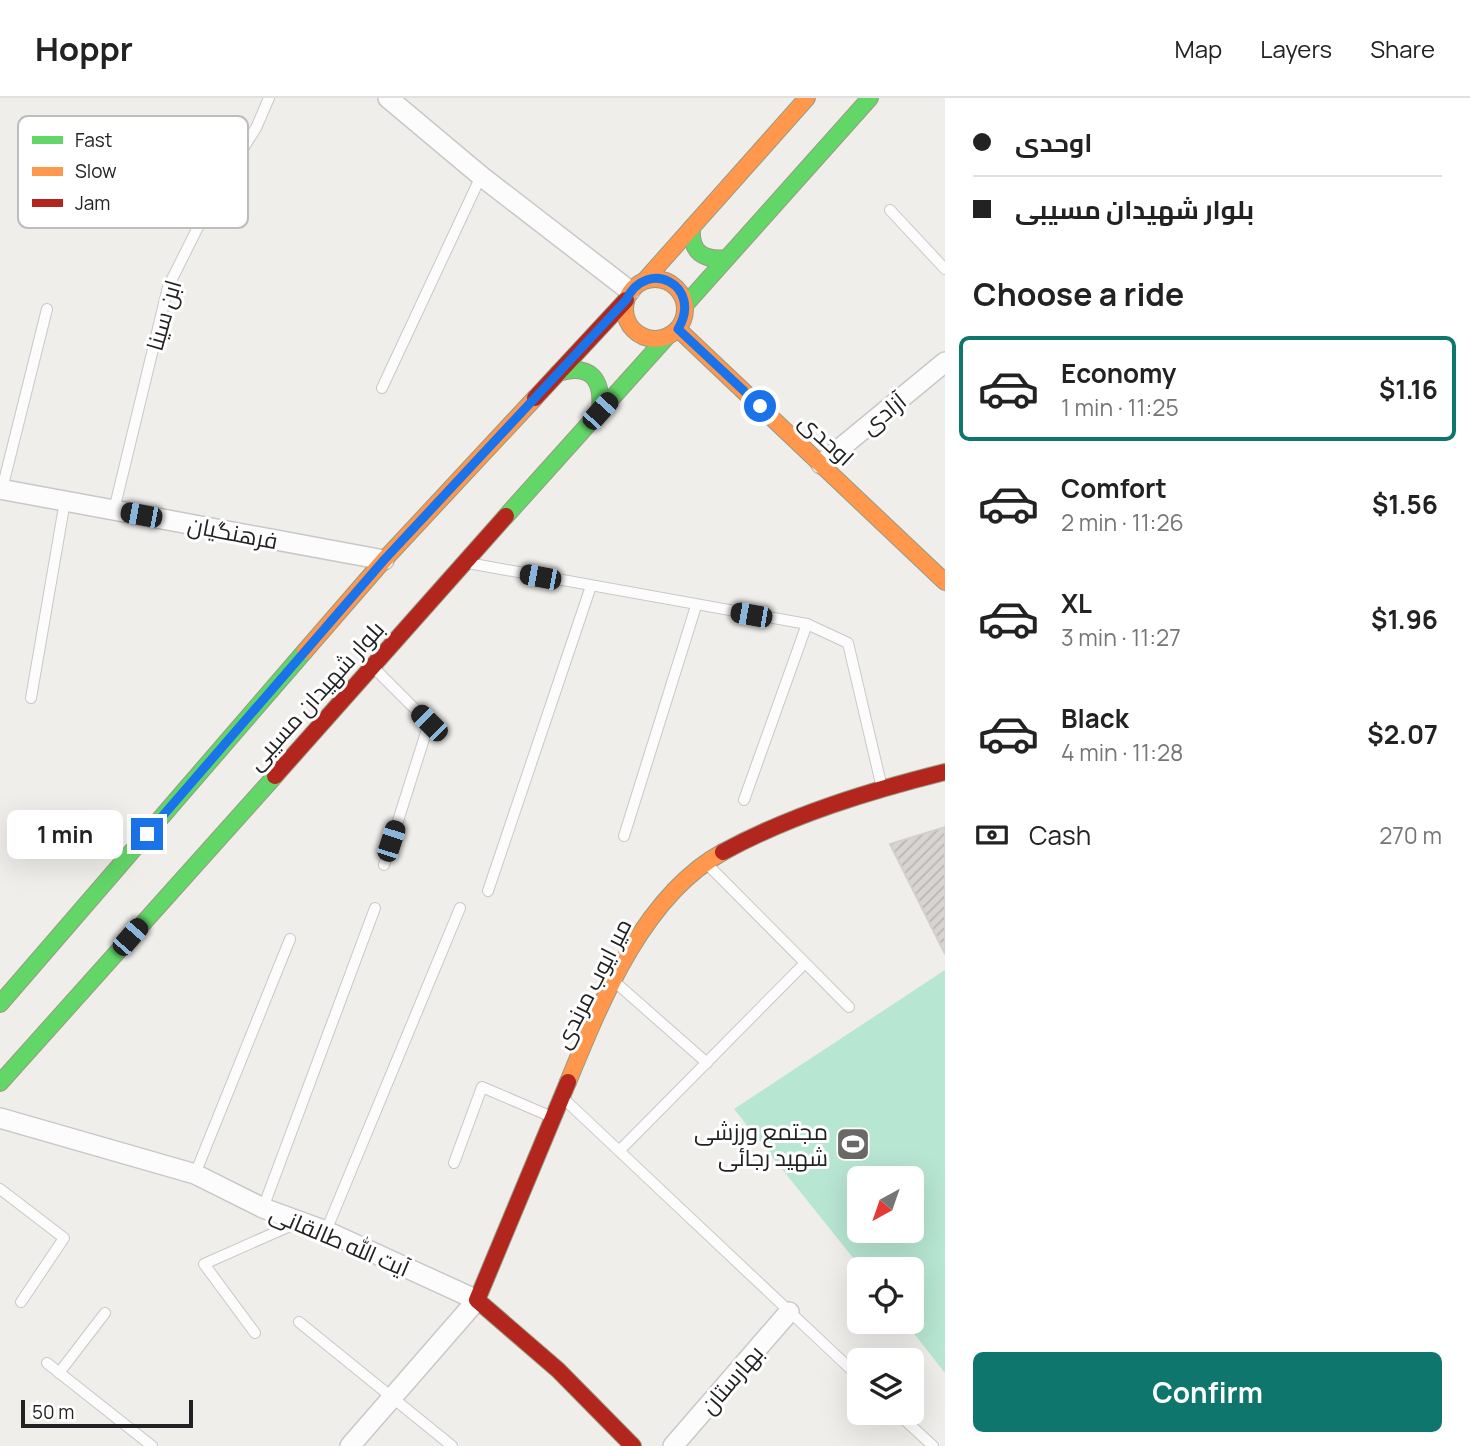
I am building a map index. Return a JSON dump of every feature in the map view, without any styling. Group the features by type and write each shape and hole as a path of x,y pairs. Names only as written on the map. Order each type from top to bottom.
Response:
{"main road":[{"path":"686,304 870,98"},
{"name":"بلوار شهیدان مسیبی","path":"0,1004 384,560 692,227 801,100"},
{"path":"692,227 693,247 702,256 713,261 727,258"},
{"path":"659,278 671,283 681,292 686,304 685,318 672,334 653,339 640,335 630,326 625,314 634,290 659,278"},
{"name":"بلوار شهیدان مسیبی","path":"0,1083 371,665 672,334"},
{"name":"اوحدی","path":"672,334 821,464 945,582"},
{"path":"558,373 572,367 588,371 598,380 602,391 600,411"},
{"name":"میر ایوب مرندی","path":"477,1300 561,1097 614,982 630,948 661,904 705,862 756,834 882,788 945,772"},
{"name":"آیت الله طالقانی","path":"477,1300 558,1370 633,1446"}],"street":[{"path":"388,98 481,176 634,290"},
{"name":"آزادی","path":"821,464 945,362"},
{"name":"فرهنگیان","path":"1,489 384,560"},
{"name":"آیت الله طالقانی","path":"0,1118 195,1174 262,1208 326,1231 477,1300"},
{"path":"350,1446 477,1300"},
{"name":"بهارستان","path":"673,1446 789,1312"}],"lane":[{"name":"ابن سینا","path":"248,141 269,98"},
{"path":"382,388 481,176"},
{"path":"890,209 945,270"},
{"name":"ابن سینا","path":"114,510 168,287 198,228"},
{"path":"1,489 47,309"},
{"path":"31,698 65,501"},
{"path":"464,563 807,624 848,643 882,788"},
{"path":"488,891 591,586"},
{"path":"624,836 696,606"},
{"path":"744,800 807,624"},
{"path":"371,665 429,723 384,865"},
{"path":"705,862 849,1007"},
{"path":"262,1208 375,908"},
{"path":"326,1231 460,908"},
{"path":"195,1174 290,939"},
{"path":"619,1151 805,963"},
{"path":"614,982 707,1063"},
{"path":"454,1163 482,1087 553,1117"},
{"path":"561,1097 847,1366"},
{"path":"0,1189 64,1238 22,1302"},
{"path":"256,1333 204,1264 299,1222"},
{"path":"59,1373 105,1313"},
{"path":"299,1322 452,1446"},
{"path":"47,1363 152,1446"},
{"path":"911,1425 933,1446"}],"green space":[{"name":"مجتمع ورزشی شهید رجائی","path":"945,970 945,1373 914,1334 924,1334 924,1257 852,1257 734,1109"}],"building":[{"path":"945,827 945,954 890,844"}],"traffic: fast":[{"path":"686,304 870,98"},
{"path":"692,227 693,243 700,253 711,258 727,258"},
{"path":"506,516 666,338"},
{"path":"558,373 579,370 592,376 599,390 600,411"},
{"path":"0,1004 305,651"},
{"path":"0,1083 275,776"}],"traffic: slow":[{"path":"646,279 807,98"},
{"path":"649,279 661,279 680,292 685,309 683,321 672,334 661,339 649,339 630,326 625,315 625,303 638,284 649,279"},
{"path":"678,329 945,582"},
{"path":"305,651 384,560 535,398"},
{"path":"568,1082 610,986 648,923 670,895 695,871 723,852"}],"traffic: jam":[{"path":"535,398 626,300"},
{"path":"275,776 506,516"},
{"path":"723,852 803,815 888,787 945,772"},
{"path":"568,1082 477,1300 558,1370 633,1446"}],"place":[{"name":"مجتمع ورزشی شهید رجائی","path":"853,1144"}],"route":[{"path":"147,834 384,560 638,284 646,279 659,278 671,283 681,292 686,304 685,318 678,329 760,406"}]}
